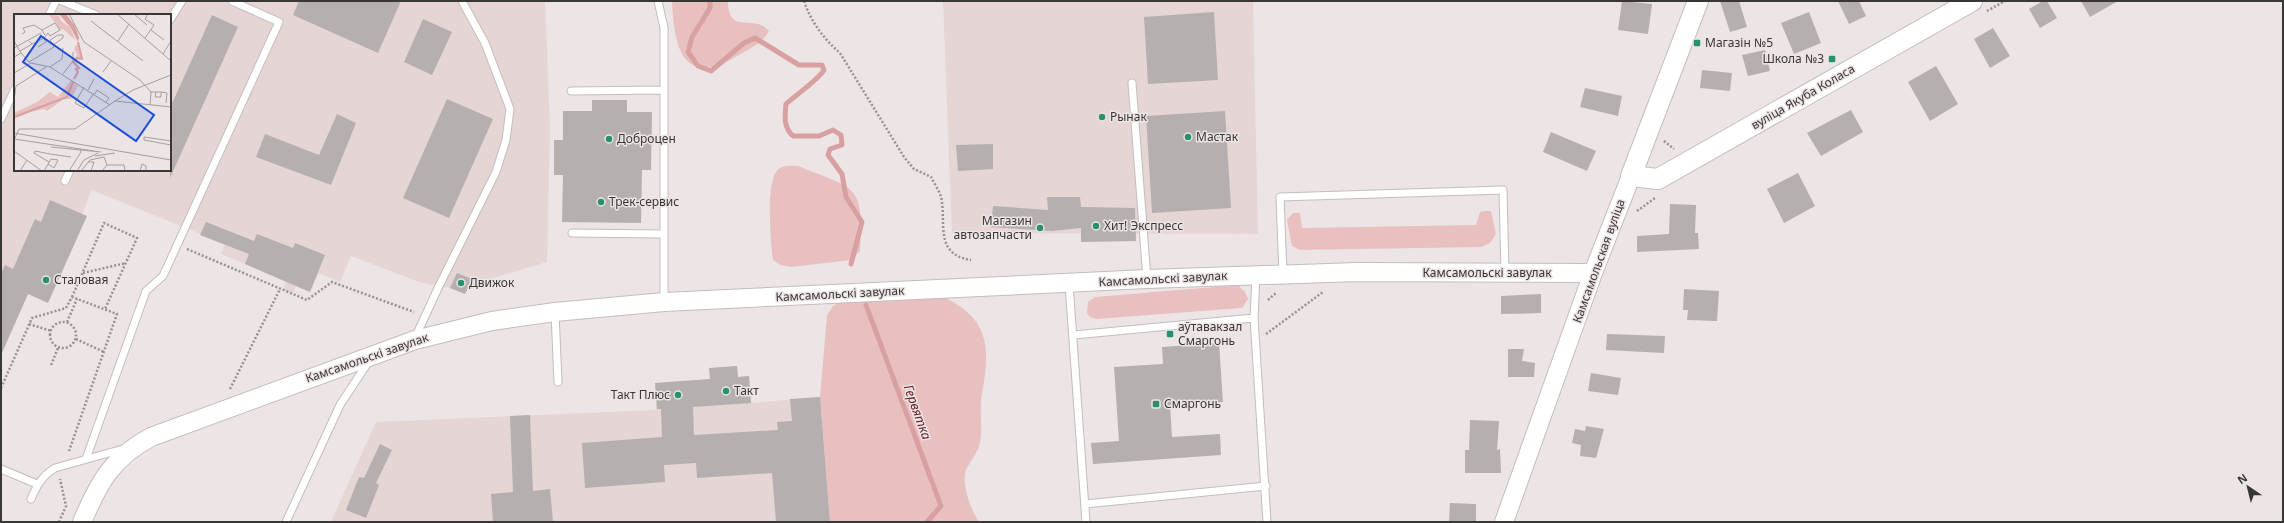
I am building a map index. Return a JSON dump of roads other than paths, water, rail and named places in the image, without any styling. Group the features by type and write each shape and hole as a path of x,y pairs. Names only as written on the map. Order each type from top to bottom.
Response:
{"main road":[{"name":"Камсамольская вуліца","path":"1631,176 1698,1"},
{"name":"вуліца Якуба Коласа","path":"1631,176 1658,179 1972,1"}],"street":[{"name":"Камсамольская вуліца","path":"1504,522 1593,273 1631,176"},
{"name":"Камсамольскі завулак","path":"82,522 101,480 115,462 131,447 151,437 414,340 492,321 555,312 664,302 1068,284 1147,279 1256,275 1282,282 1505,273 1593,273"}],"lane":[{"path":"50,14 56,1"},
{"path":"62,1 94,14"},
{"path":"171,18 182,1"},
{"path":"414,340 496,172 506,140 510,109 485,43 462,1"},
{"path":"658,1 664,28 664,302"},
{"path":"86,459 146,290 163,276 279,22 237,2"},
{"path":"1132,83 1147,279"},
{"path":"570,91 664,90"},
{"path":"1,119 14,91"},
{"path":"66,181 70,171"},
{"path":"1282,282 1280,197 1503,190 1505,273"},
{"path":"572,233 663,234"},
{"path":"1256,275 1254,318 1266,486 1267,522"},
{"path":"1068,284 1074,335 1086,522"},
{"path":"555,312 558,382"},
{"path":"1074,335 1254,318"},
{"path":"286,522 340,405 374,354"},
{"path":"31,499 38,484 45,474 65,464 131,447"},
{"path":"1,468 38,484"},
{"path":"1085,504 1266,486"}],"waterway":[{"name":"Гервятка","path":"710,1 710,8 692,37 688,52 698,66 711,71 744,43 755,38 799,65 822,65 824,70 821,74 786,104 785,121 790,133 793,136 819,136 833,130 841,135 842,145 830,149 828,155 842,174 846,197 862,222 851,264"},
{"name":"Гервятка","path":"866,305 941,506 927,522"}],"place":[{"name":"Магазін №5","path":"1697,43"},
{"name":"Школа №3","path":"1832,59"},
{"name":"Рынак","path":"1102,117"},
{"name":"Мастак","path":"1188,137"},
{"name":"Доброцен","path":"609,139"},
{"name":"Трек-сервис","path":"601,202"},
{"name":"Хит! Экспресс","path":"1096,226"},
{"name":"Магазин автозапчасти","path":"1040,228"},
{"name":"Сталовая","path":"46,280"},
{"name":"Движок","path":"461,283"},
{"name":"аўтавакзал Смаргонь","path":"1170,334"},
{"name":"Такт","path":"726,391"},
{"name":"Такт Плюс","path":"678,395"},
{"name":"Смаргонь","path":"1156,404"}]}
